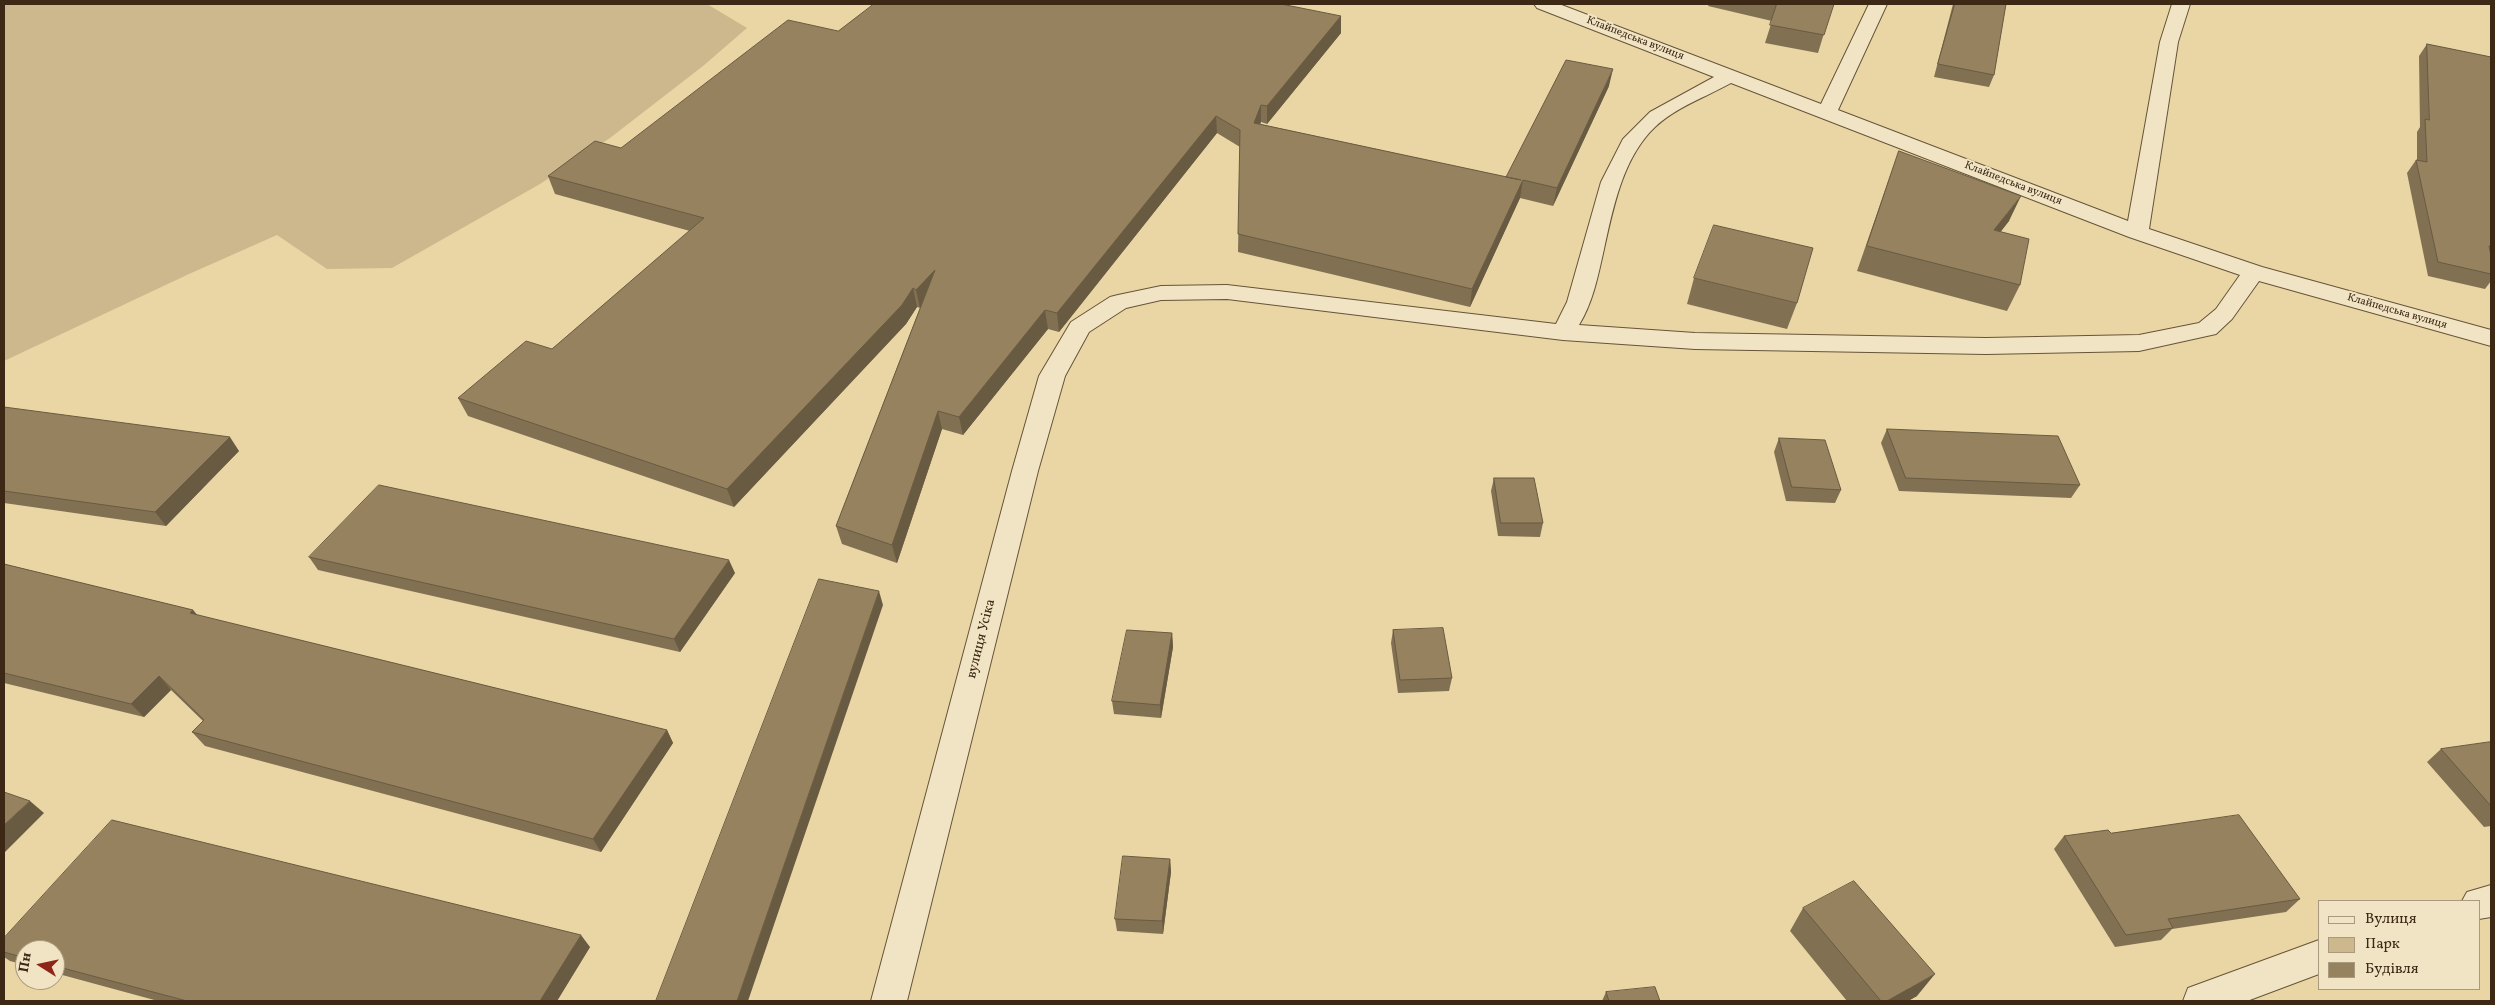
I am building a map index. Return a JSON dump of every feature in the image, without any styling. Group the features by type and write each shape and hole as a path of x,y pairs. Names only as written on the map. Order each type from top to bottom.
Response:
{"street":[{"name":"Клайпедська вулиця","path":"1543,4 2137,232 2254,272 2491,338"},
{"path":"1827,113 1878,4"},
{"path":"2137,232 2169,42 2181,4"},
{"path":"1730,76 1666,111 1647,124 1625,152 1603,209 1579,303 1563,332 1695,341 1986,346 2139,343 2207,330 2224,314 2254,272"},
{"name":"вулиця Усіка","path":"890,1001 1025,471 1052,376 1080,327 1118,302 1161,293 1227,292 1563,332"},
{"path":"2201,1001 2318,956"}],"green space":[{"path":"4,4 707,4 747,28 703,66 610,138 540,184 392,268 327,269 277,235 4,361"}],"building":[{"path":"874,4 1281,4 1341,16 1267,106 1261,105 1254,123 1506,177 1566,60 1613,69 1557,188 1523,180 1472,289 1238,234 1240,130 1216,116 1057,313 1045,310 959,417 938,411 892,545 836,526 935,270 916,290 913,288 902,305 727,489 458,398 526,341 552,349 704,218 548,176 595,141 621,148 788,20 838,31"},
{"path":"1777,4 1834,4 1824,35 1770,25"},
{"path":"1955,4 2006,4 1994,75 1938,64"},
{"path":"2427,44 2491,57 2491,246 2489,246 2491,274 2438,262 2416,160 2427,162 2425,119 2429,120"},
{"path":"1899,151 2021,196 1994,230 2029,239 2020,285 1867,246"},
{"path":"1714,225 1813,248 1797,303 1694,278"},
{"path":"4,407 230,437 155,512 4,491"},
{"path":"1887,429 2058,436 2080,485 1906,478"},
{"path":"1779,438 1825,440 1841,490 1792,487"},
{"path":"1494,478 1534,478 1543,523 1501,523"},
{"path":"379,485 729,560 674,639 309,557"},
{"path":"4,564 193,610 190,613 667,730 593,839 192,732 204,720 159,676 131,704 4,673"},
{"path":"819,579 879,591 737,1001 656,1001"},
{"path":"1443,628 1452,678 1400,680 1393,630"},
{"path":"1127,630 1172,633 1160,705 1112,701"},
{"path":"2491,742 2491,806 2441,749"},
{"path":"4,792 30,801 4,825"},
{"path":"2239,815 2300,899 2168,919 2173,928 2126,935 2064,836 2108,830 2111,833"},
{"path":"112,820 581,935 540,1001 187,1001 65,969 65,940 15,940 15,955 4,952 4,938"},
{"path":"1123,856 1170,859 1162,921 1115,919"},
{"path":"1854,881 1935,974 1887,1001 1881,1001 1803,908"},
{"path":"1655,987 1660,1001 1609,1001 1606,992"}]}
